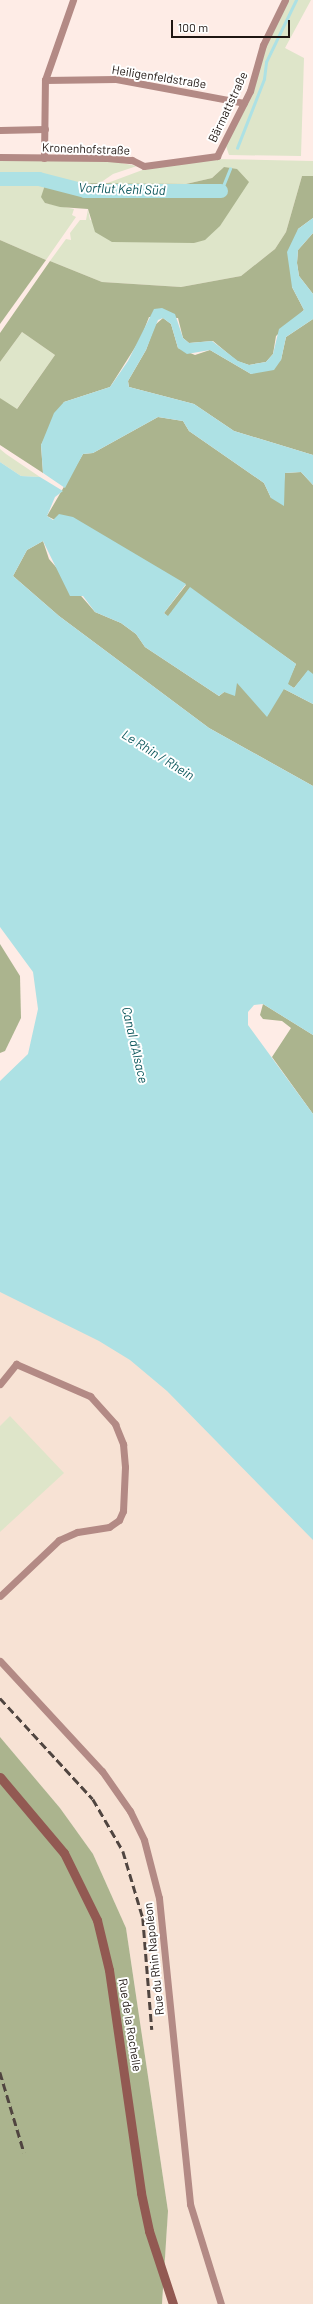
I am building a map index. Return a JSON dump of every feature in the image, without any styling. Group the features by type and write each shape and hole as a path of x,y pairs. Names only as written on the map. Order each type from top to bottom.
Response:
{"main road":[{"name":"Rue de la Rochelle","path":"0,1777 64,1853 97,1920 110,1970 140,2193 148,2231 173,2304"}],"street":[{"path":"44,158 45,80 73,0"},
{"name":"Bärmattstraße","path":"217,156 244,103 267,34 285,0"},
{"name":"Heiligenfeldstraße","path":"45,80 116,80 244,103"},
{"path":"0,130 45,129"},
{"name":"Kronenhofstraße","path":"0,157 132,160 144,166 217,156"},
{"path":"0,1384 16,1364 90,1396 115,1424 123,1444 125,1467 123,1511 119,1520 109,1527 77,1532 59,1540 0,1596"},
{"name":"Rue du Rhin Napoléon","path":"0,1661 102,1771 130,1811 144,1840 159,1898 190,2204 221,2304"}],"shaded area":[{"path":"0,1150 313,1445 313,2304 162,2304 168,2211 126,1928 93,1854 60,1808 0,1737"}],"green space":[{"path":"288,0 311,0 285,48 304,58 301,156 229,155 226,146 250,97 267,44"},
{"path":"216,159 313,161 313,176 302,176 286,232 275,249 241,276 181,287 102,282 50,261 66,239 71,240 70,233 80,220 86,220 88,209 90,220 194,243 224,167 212,178 186,184 105,184 145,169"},
{"path":"106,160 137,166 113,174 100,183 75,183 45,203 74,209 72,215 76,217 46,260 0,240 0,161"},
{"path":"224,167 237,169 249,182 220,226 205,240 194,243 112,242 95,232 88,209 60,207 45,203 41,197 45,185 69,190 75,183 186,184 212,178"},
{"path":"302,176 313,176 313,218 298,229 292,287 304,310 276,336 273,354 266,362 249,365 237,361 213,341 189,343 183,338 178,318 149,317 141,338 110,387 64,402 41,445 43,473 0,445 0,398 17,409 55,355 22,332 0,362 0,333 50,261 102,282 181,287 241,276 275,249 286,232"},
{"path":"313,233 313,294 299,276 297,263 298,250"},
{"path":"0,240 46,260 0,324"},
{"path":"163,318 171,324 178,348 195,355 210,350 251,374 281,360 286,337 313,319 313,455 234,431 194,404 129,387 128,381 146,350 155,325"},
{"path":"22,332 55,355 16,410 0,398 0,362"},
{"path":"158,417 183,421 189,431 264,483 271,498 284,481 285,473 301,472 313,485 313,675 308,671 294,688 287,684 296,664 190,588 168,617 164,613 186,585 47,516 83,454 93,453"},
{"path":"0,449 40,477 21,476 0,462"},
{"path":"43,541 49,559 95,612 121,623 136,634 145,647 219,696 237,682 284,689 313,704 313,786 209,728 59,616 13,576 27,550"},
{"path":"0,944 20,976 21,1018 5,1051 0,1053"},
{"path":"263,1004 313,1035 313,1114 272,1057 291,1028 282,1021 263,1019 260,1015"},
{"path":"10,1416 64,1473 0,1532 0,1426"},
{"path":"0,1737 60,1808 93,1854 126,1928 168,2211 162,2304 0,2304"}],"water":[{"path":"313,218 313,233 298,250 297,263 299,276 313,294 313,319 286,337 281,360 274,370 251,374 210,350 187,354 178,348 171,324 163,318 158,320 146,350 128,381 129,387 194,404 234,431 313,455 313,485 301,472 285,473 284,506 271,498 264,483 189,431 183,421 158,417 93,453 83,454 65,488 43,473 41,445 54,413 64,402 110,387 128,361 154,309 162,308 175,314 183,338 189,343 212,341 238,361 249,365 266,362 273,354 279,329 304,310 292,287 287,252 298,229"},
{"path":"0,462 21,476 40,477 63,491 55,497 47,516 53,520 59,514 73,517 186,584 164,613 168,616 190,587 296,664 288,684 294,688 308,670 313,674 313,704 284,689 267,717 237,683 235,696 224,692 219,696 145,647 136,634 121,623 95,612 83,596 70,596 43,541 27,550 13,576 59,616 209,728 313,786 313,1035 263,1004 254,1005 248,1012 248,1025 313,1114 313,1540 167,1391 130,1360 99,1341 0,1292 0,1081 28,1054 38,1009 33,972 0,927"}],"waterway":[{"path":"237,148 264,79 266,62 296,0"},
{"path":"221,191 230,169"},
{"name":"Vorflut Kehl Süd","path":"0,179 39,179 85,191 221,191"}],"railway":[{"path":"0,1698 93,1799 123,1851 143,1918 152,2030"},
{"path":"0,2072 24,2152"}],"water label":[{"name":"Le Rhin / Rhein","path":"158,755"},
{"name":"Canal d'Alsace","path":"135,1045"}]}
